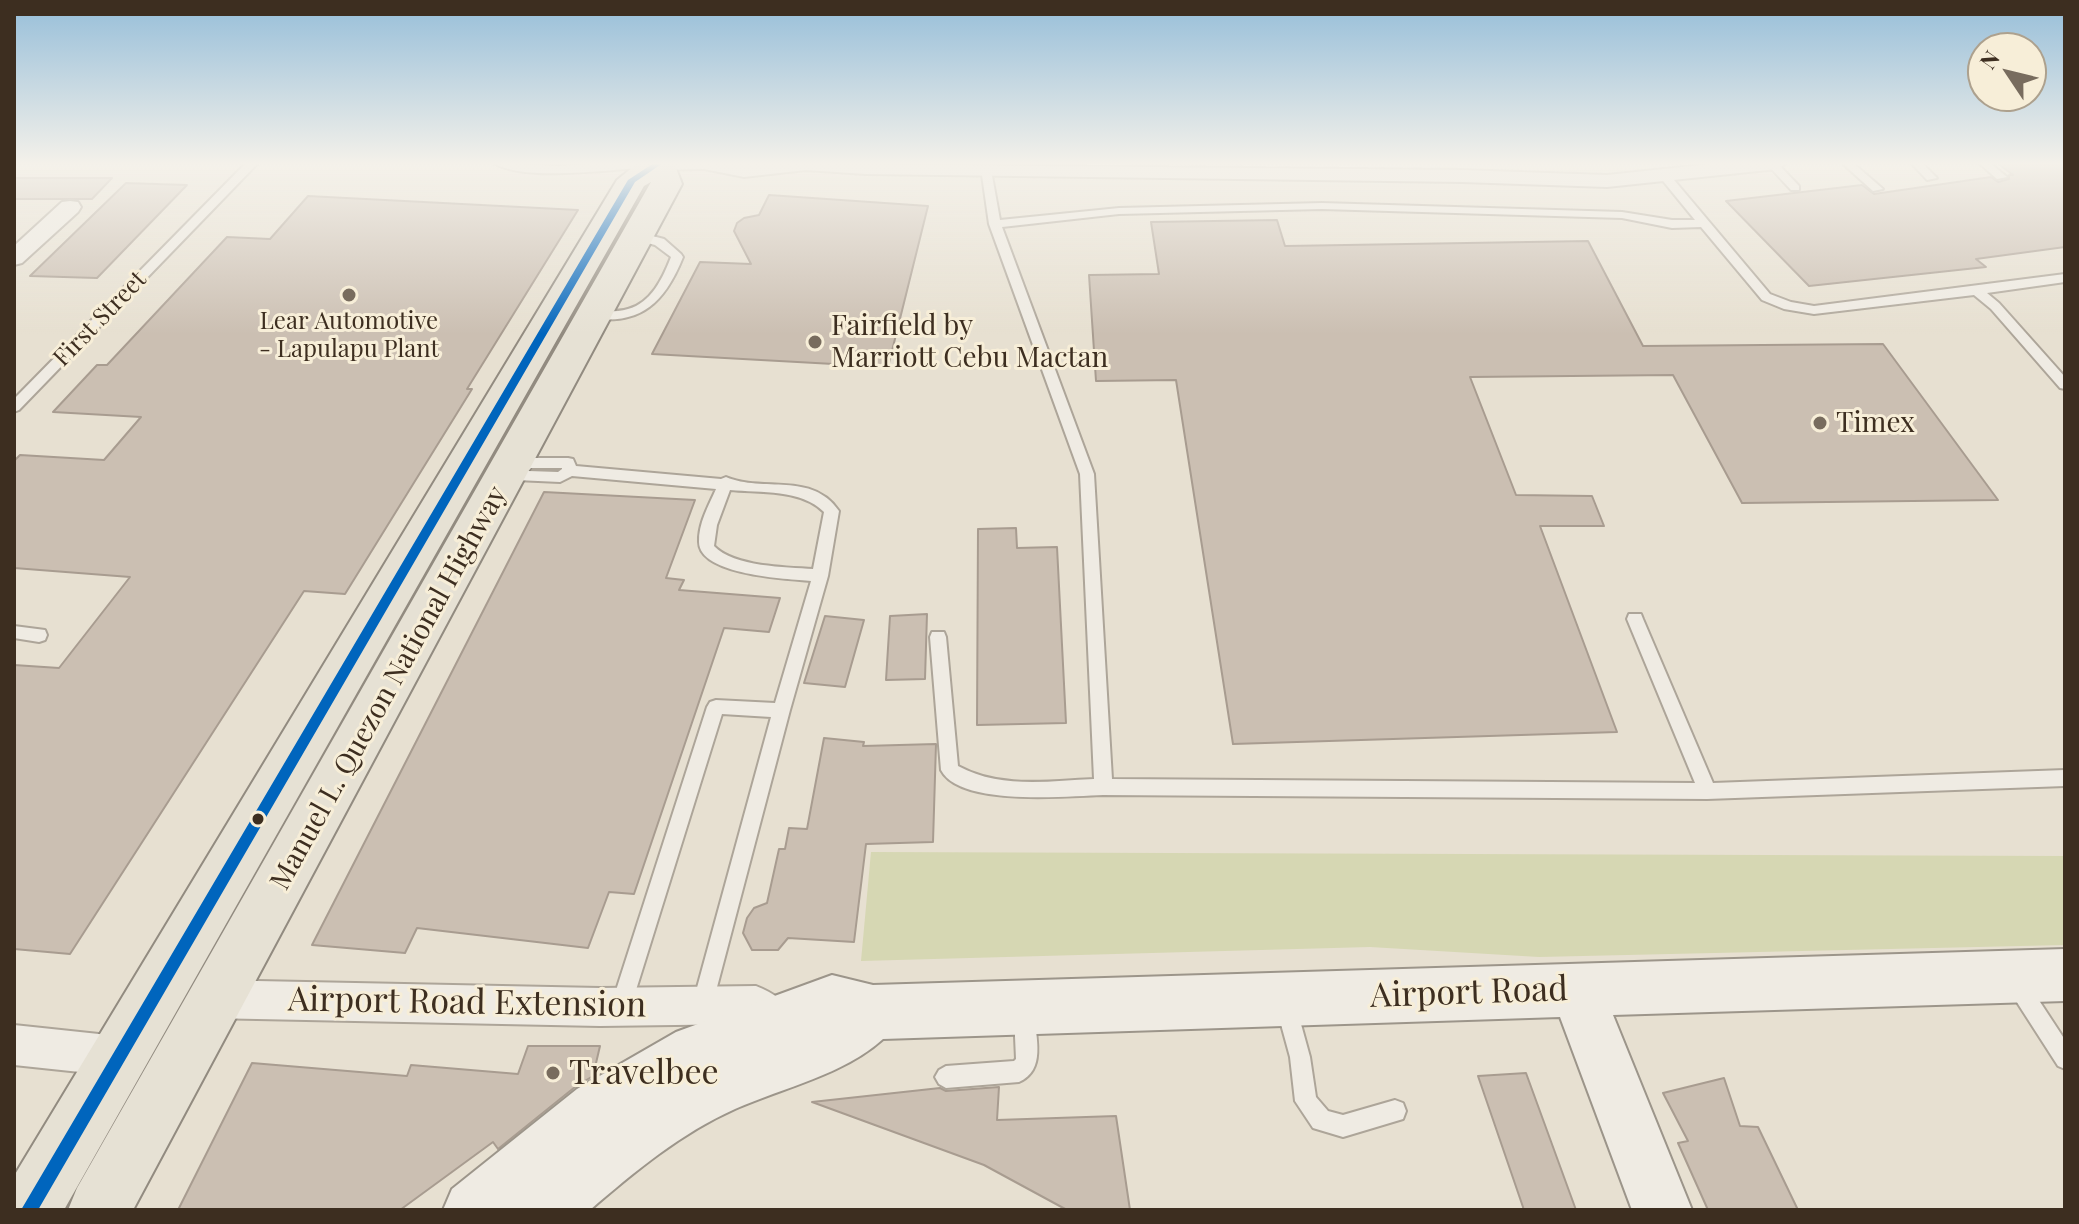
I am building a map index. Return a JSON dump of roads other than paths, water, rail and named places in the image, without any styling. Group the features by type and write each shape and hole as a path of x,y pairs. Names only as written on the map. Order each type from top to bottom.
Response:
{"main road":[{"name":"Manuel L. Quezon National Highway","path":"29,1210 609,220"},
{"name":"Manuel L. Quezon National Highway","path":"99,1210 516,469 646,220"}],"street":[{"path":"14,258 56,220"},
{"name":"Airport Road","path":"473,1210 699,1028 775,1020 832,1002 873,1012 2065,975"},
{"path":"1576,990 1662,1210"},
{"name":"Airport Road Extension","path":"154,998 620,1006 699,1028"},
{"path":"544,1210 627,1141 713,1090 843,1038 873,1012"},
{"path":"14,1045 180,1064"}],"lane":[{"name":"First Street","path":"14,407 196,220"},
{"path":"995,220 1087,474 1103,787"},
{"path":"995,224 1032,220"},
{"path":"1650,220 1672,224 1701,223"},
{"path":"1699,220 1766,297 1788,306 1814,310 2065,278"},
{"path":"594,315 634,312 655,297 669,278 677,257 668,246 655,238 637,236"},
{"path":"1977,291 1995,306 2065,385"},
{"path":"516,469 521,476 560,477 570,471 726,482 817,496 832,511 820,576 781,710 699,1028"},
{"path":"726,482 706,537 707,548 715,557 760,570 820,576"},
{"path":"1635,619 1707,791"},
{"path":"14,632 39,635"},
{"path":"938,637 950,770 968,783 1010,789 1707,791 2065,778"},
{"path":"620,1006 716,707 781,710"},
{"path":"2013,977 2065,1059"},
{"path":"1284,1000 1300,1057 1306,1101 1321,1120 1343,1126 1395,1111"},
{"path":"946,1077 1019,1071 1027,1063 1024,1007"}],"place":[{"name":"Lear Automotive - Lapulapu Plant","path":"349,295"},
{"name":"Fairfield by Marriott Cebu Mactan","path":"815,342"},
{"name":"Timex","path":"1820,423"},
{"name":"Travelbee","path":"553,1073"}]}
